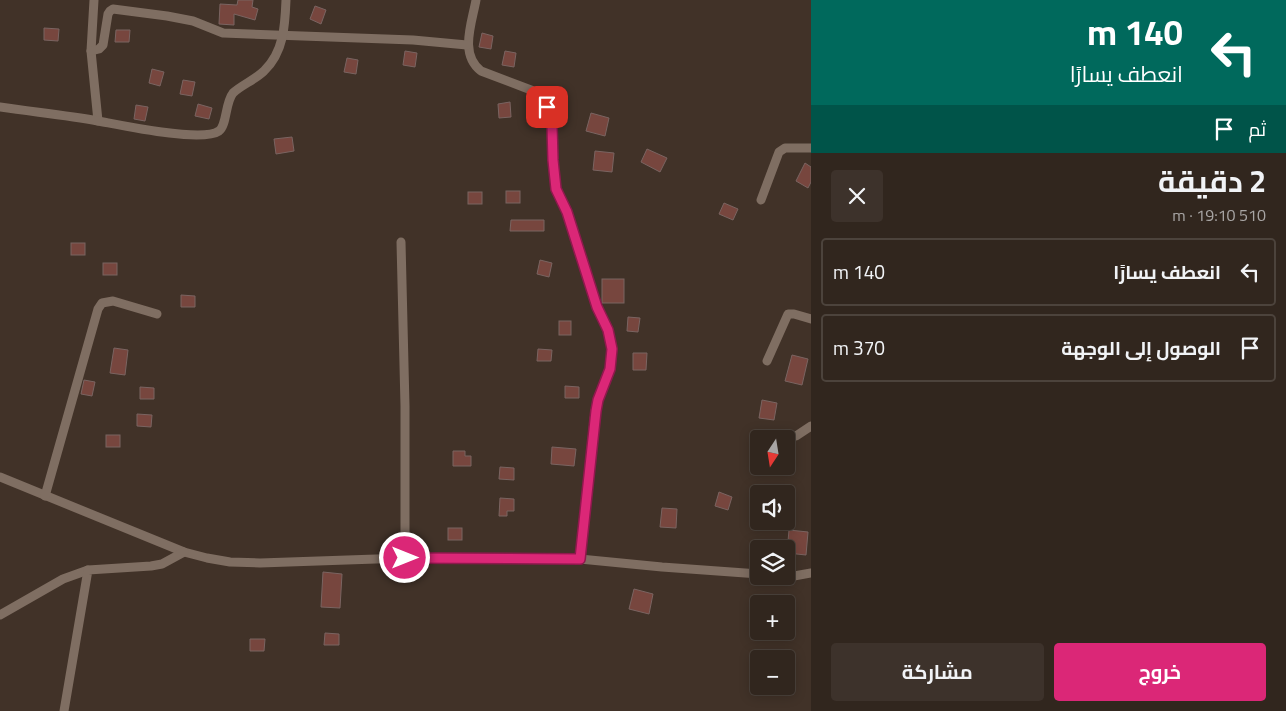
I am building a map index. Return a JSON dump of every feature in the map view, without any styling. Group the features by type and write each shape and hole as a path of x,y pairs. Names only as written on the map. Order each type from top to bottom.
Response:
{"street":[{"path":"94,0 91,51 98,121"},
{"path":"0,107 98,121 146,131 192,134 217,133 221,129 228,102 234,92 266,70 276,53 284,35 286,0"},
{"path":"476,0 467,45 476,67 481,71 540,95 547,107 552,126 556,189 567,212 597,307 608,330 612,349 610,369 598,400 596,411 580,559"},
{"path":"91,51 99,49 103,45 108,14 113,9 185,19 223,33 413,40 467,45"},
{"path":"762,200 779,152 785,148 811,148"},
{"path":"401,242 405,406 405,558"},
{"path":"45,496 98,309 102,303 113,301 157,314"},
{"path":"767,361 788,314 811,319"},
{"path":"796,436 811,426"},
{"path":"0,477 184,552 208,558 250,562 405,558 580,559 662,568 750,573"},
{"path":"0,615 62,578 88,570 162,564 184,552"},
{"path":"64,711 88,570"},
{"path":"795,576 811,573"}],"building":[{"path":"238,0 253,0 252,7 258,9 255,20 234,14 234,25 219,24 220,4 237,5"},
{"path":"315,6 326,10 321,24 310,19"},
{"path":"44,28 59,29 58,41 44,40"},
{"path":"116,30 130,30 129,42 115,42"},
{"path":"482,33 493,36 491,49 479,47"},
{"path":"405,51 417,53 415,67 403,65"},
{"path":"505,51 516,53 514,67 502,65"},
{"path":"347,58 358,60 356,74 344,72"},
{"path":"152,69 164,72 160,86 149,83"},
{"path":"183,80 195,82 192,96 180,94"},
{"path":"510,102 511,117 499,118 498,104"},
{"path":"198,104 212,108 209,119 195,116"},
{"path":"136,105 148,107 145,121 134,119"},
{"path":"591,113 609,118 605,136 586,131"},
{"path":"292,137 294,151 276,154 274,139"},
{"path":"647,149 667,158 660,172 641,162"},
{"path":"595,151 614,153 612,172 593,170"},
{"path":"805,163 811,167 811,182 808,188 796,181"},
{"path":"506,191 520,191 520,203 506,203"},
{"path":"468,192 482,192 482,204 468,204"},
{"path":"724,203 738,209 733,220 719,214"},
{"path":"511,220 544,220 544,231 510,231"},
{"path":"71,243 85,243 85,255 71,255"},
{"path":"540,260 552,263 549,277 537,274"},
{"path":"103,263 117,263 117,275 103,275"},
{"path":"602,279 624,279 624,303 602,303"},
{"path":"181,295 195,296 195,307 181,307"},
{"path":"628,317 640,318 638,332 627,331"},
{"path":"559,321 571,321 571,335 559,335"},
{"path":"114,348 128,350 125,375 110,373"},
{"path":"538,349 552,350 551,361 537,361"},
{"path":"633,353 647,353 646,370 633,370"},
{"path":"792,355 808,359 802,385 785,381"},
{"path":"84,380 95,382 92,396 81,394"},
{"path":"565,386 579,387 579,398 565,398"},
{"path":"140,387 154,388 154,399 140,399"},
{"path":"762,400 777,403 774,420 759,418"},
{"path":"137,414 152,415 151,427 137,426"},
{"path":"106,435 120,435 120,447 106,447"},
{"path":"552,447 576,449 574,466 551,464"},
{"path":"453,451 465,451 465,456 471,456 471,466 453,466"},
{"path":"500,467 514,468 514,480 499,479"},
{"path":"719,492 732,497 728,510 715,506"},
{"path":"500,498 514,499 514,511 507,511 507,516 499,516"},
{"path":"662,508 677,509 676,528 660,527"},
{"path":"448,528 462,528 462,540 448,540"},
{"path":"789,530 808,532 806,555 795,554 795,540 788,540"},
{"path":"323,572 342,574 340,608 321,607"},
{"path":"634,589 653,594 649,614 629,609"},
{"path":"325,633 339,634 339,645 324,645"},
{"path":"250,639 265,639 264,651 250,651"}],"route":[{"path":"405,558 580,559 596,411 598,400 610,369 612,349 608,330 597,307 567,212 556,189 552,126 547,107"}]}
